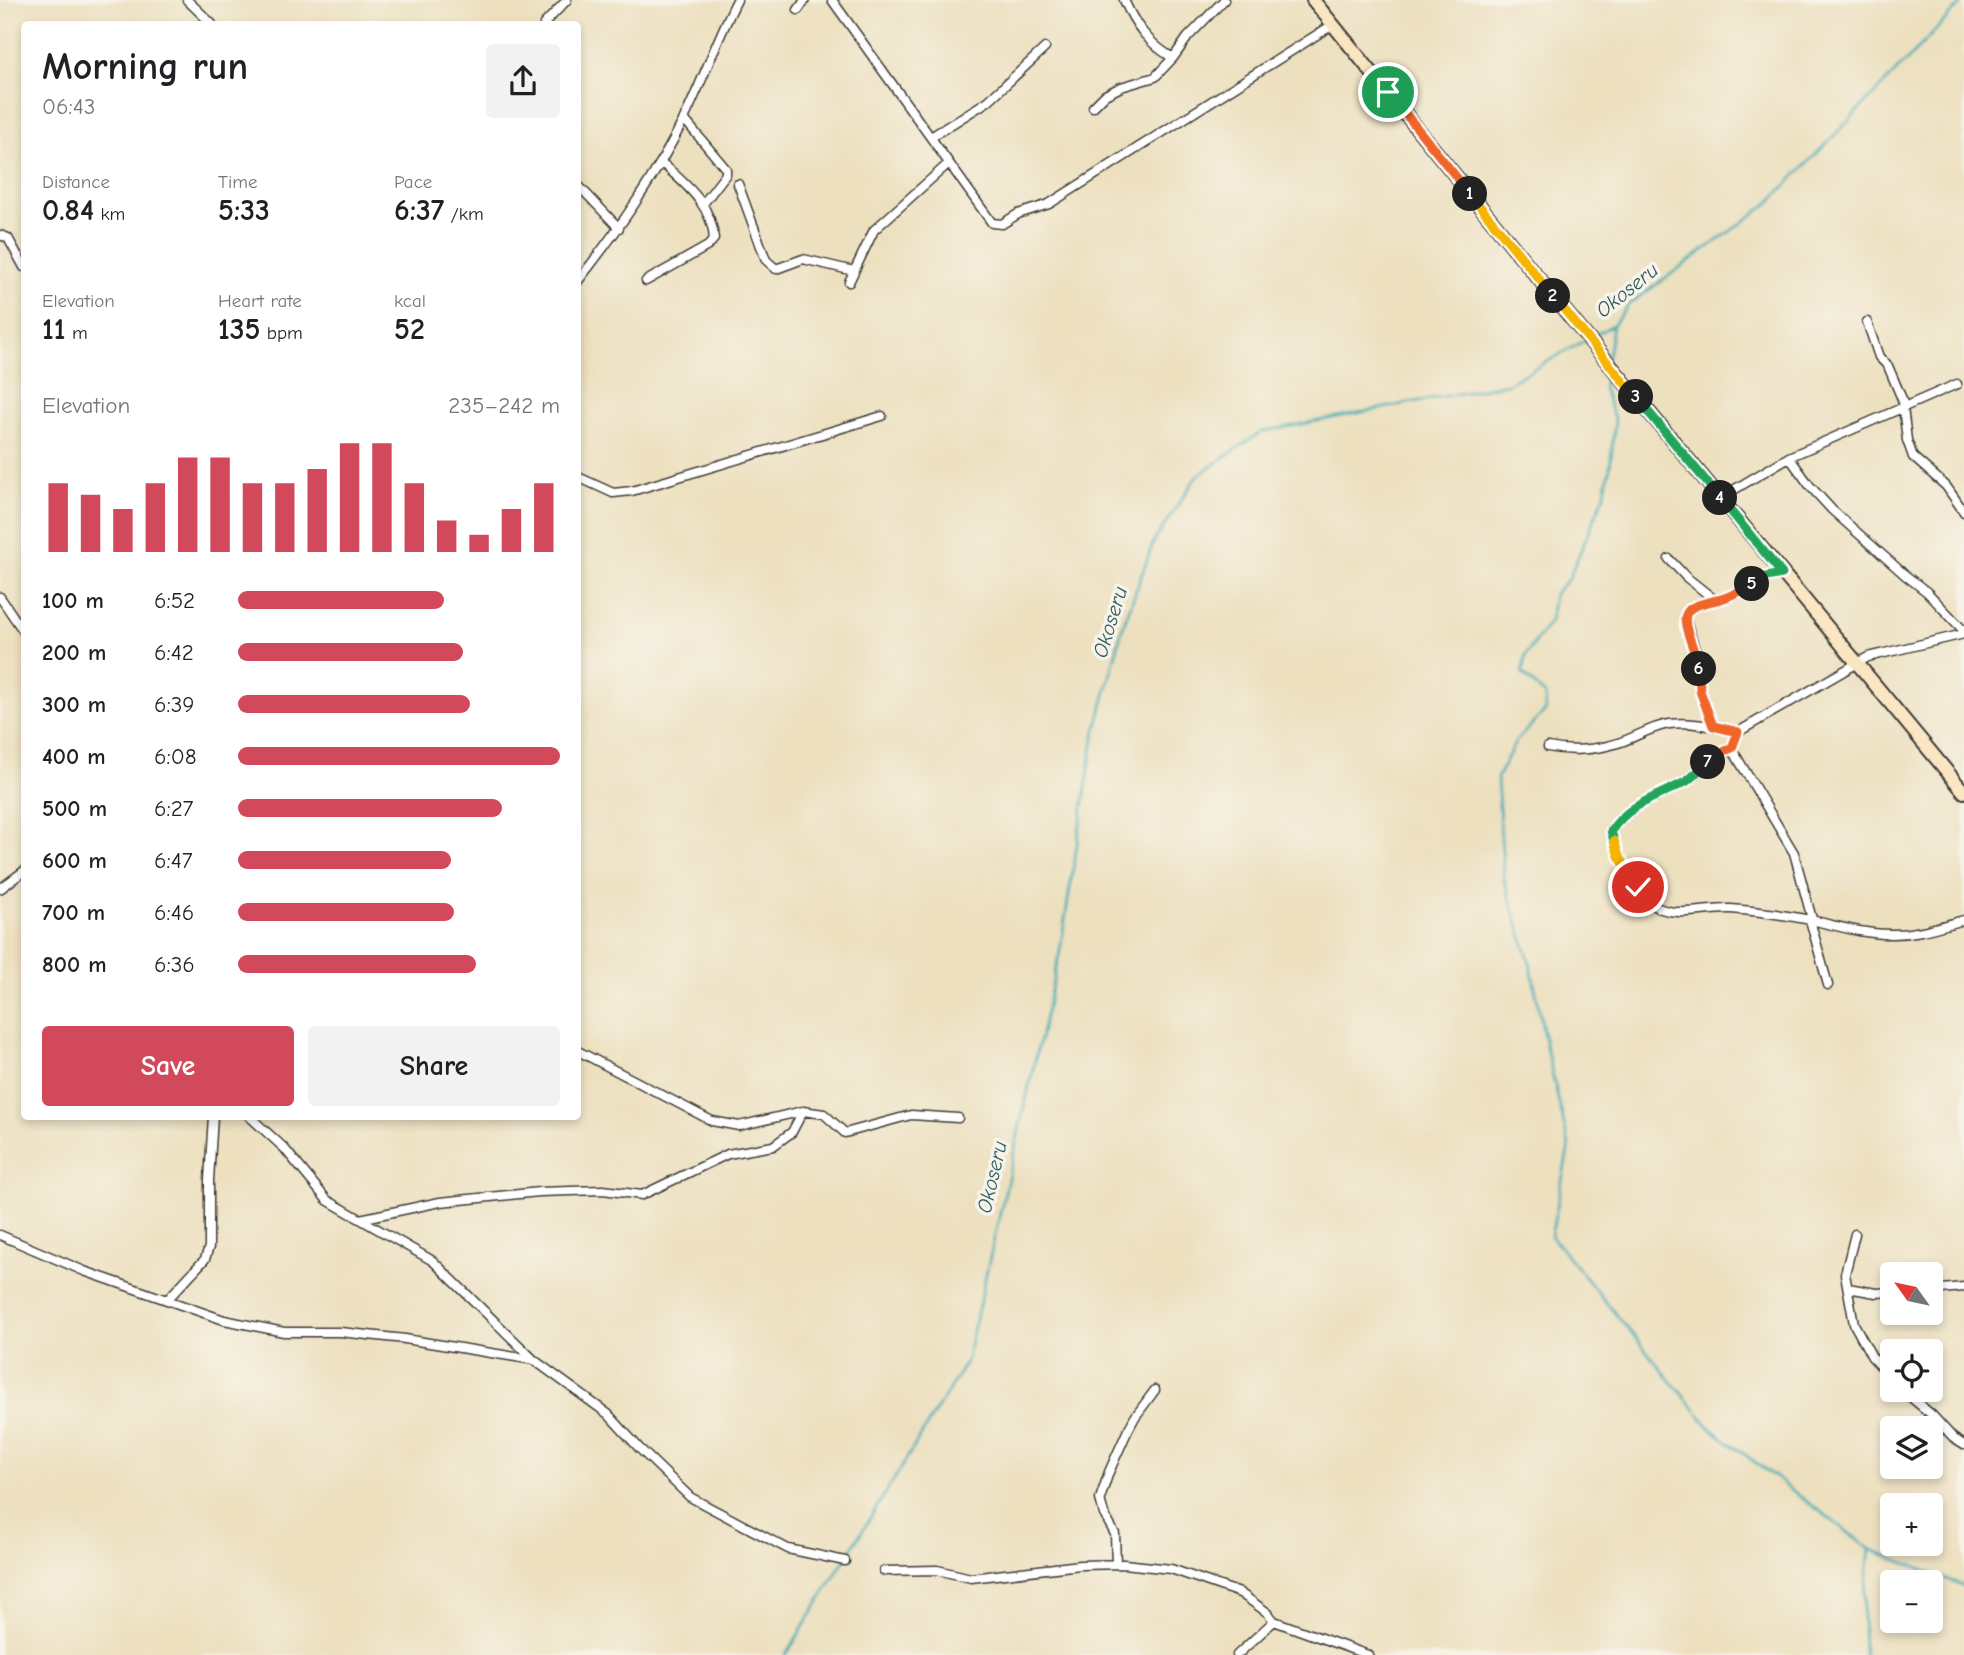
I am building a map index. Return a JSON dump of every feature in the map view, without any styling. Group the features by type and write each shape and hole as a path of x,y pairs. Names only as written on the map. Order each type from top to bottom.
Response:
{"street":[{"path":"187,0 209,21"},
{"path":"547,21 567,0"},
{"path":"581,277 619,228 661,162 684,119 737,0"},
{"path":"798,10 805,0"},
{"path":"832,0 992,223 1002,224 1018,214 1049,204 1334,24"},
{"path":"1124,0 1135,23 1151,42 1157,49 1173,58"},
{"path":"1093,107 1105,95 1121,87 1155,77 1188,37 1224,0"},
{"path":"1313,0 1552,295 1964,792"},
{"path":"930,137 988,102 1045,48"},
{"path":"684,119 726,169 726,174 703,204"},
{"path":"646,281 708,246 714,239 713,228 703,204 686,183 661,162"},
{"path":"849,282 874,230 949,163"},
{"path":"738,184 771,267 776,269 803,259 854,271"},
{"path":"581,188 619,228"},
{"path":"0,235 8,238 21,262"},
{"path":"1867,322 1879,357 1888,366 1903,408 1907,440 1913,457 1946,486 1964,512"},
{"path":"1720,498 1789,457 1957,384"},
{"path":"581,478 613,493 632,491 882,416"},
{"path":"1789,457 1832,510 1927,592 1964,632 1868,657 1738,732 1732,748 1716,755 1689,780 1636,806 1617,822 1611,831 1619,856 1647,901 1656,907 1683,913 1729,909 1893,934 1917,932 1964,920"},
{"path":"1669,559 1686,577 1715,600"},
{"path":"1713,726 1700,691 1696,652 1685,618 1693,606 1733,595 1761,578 1782,574"},
{"path":"0,597 21,628"},
{"path":"1548,747 1567,751 1618,743 1669,724 1713,726 1738,732"},
{"path":"1732,748 1794,853 1828,985"},
{"path":"0,889 21,873"},
{"path":"581,1053 712,1121 739,1126 803,1111 824,1114 845,1133 911,1115 958,1118"},
{"path":"360,1219 440,1202 539,1192 603,1190 642,1195 729,1154 773,1146 792,1132 803,1111"},
{"path":"167,1300 205,1259 209,1247 209,1181 214,1120"},
{"path":"253,1120 284,1148 327,1200 433,1261 534,1360 608,1414 690,1497 789,1549 845,1561"},
{"path":"1855,1234 1846,1274 1854,1324 1872,1357 1880,1365"},
{"path":"0,1235 84,1271 224,1320 284,1332 340,1332 405,1339 534,1360"},
{"path":"1943,1289 1964,1287"},
{"path":"1848,1288 1880,1293"},
{"path":"1116,1564 1115,1534 1104,1514 1100,1499 1127,1432 1155,1390"},
{"path":"1917,1402 1964,1446"},
{"path":"884,1571 937,1570 971,1577 994,1576 1028,1569 1116,1564 1171,1569 1240,1593 1268,1613 1274,1621 1368,1655"},
{"path":"1237,1655 1274,1621"}],"waterway":[{"name":"Okoseru","path":"1591,337 1614,324 1628,305 1768,204 1964,1"},
{"path":"1608,357 1613,325"},
{"name":"Okoseru","path":"786,1655 966,1362 1060,951 1094,738 1123,626 1154,541 1197,476 1261,432 1507,384 1586,340"},
{"path":"1607,367 1603,387 1615,421 1604,496 1569,578 1554,594 1550,621 1526,655 1522,673 1545,695 1546,710 1516,741 1497,778 1504,880 1531,966 1569,1146 1551,1236 1711,1429 1870,1549 1863,1611 1864,1655"},
{"path":"1870,1549 1964,1586"}],"route":[{"path":"1388,92 1782,574 1761,578 1722,599 1698,603 1685,618 1696,652 1700,691 1713,726 1738,732 1732,748 1716,755 1689,780 1636,806 1617,822 1611,831 1619,856 1638,887"}]}
